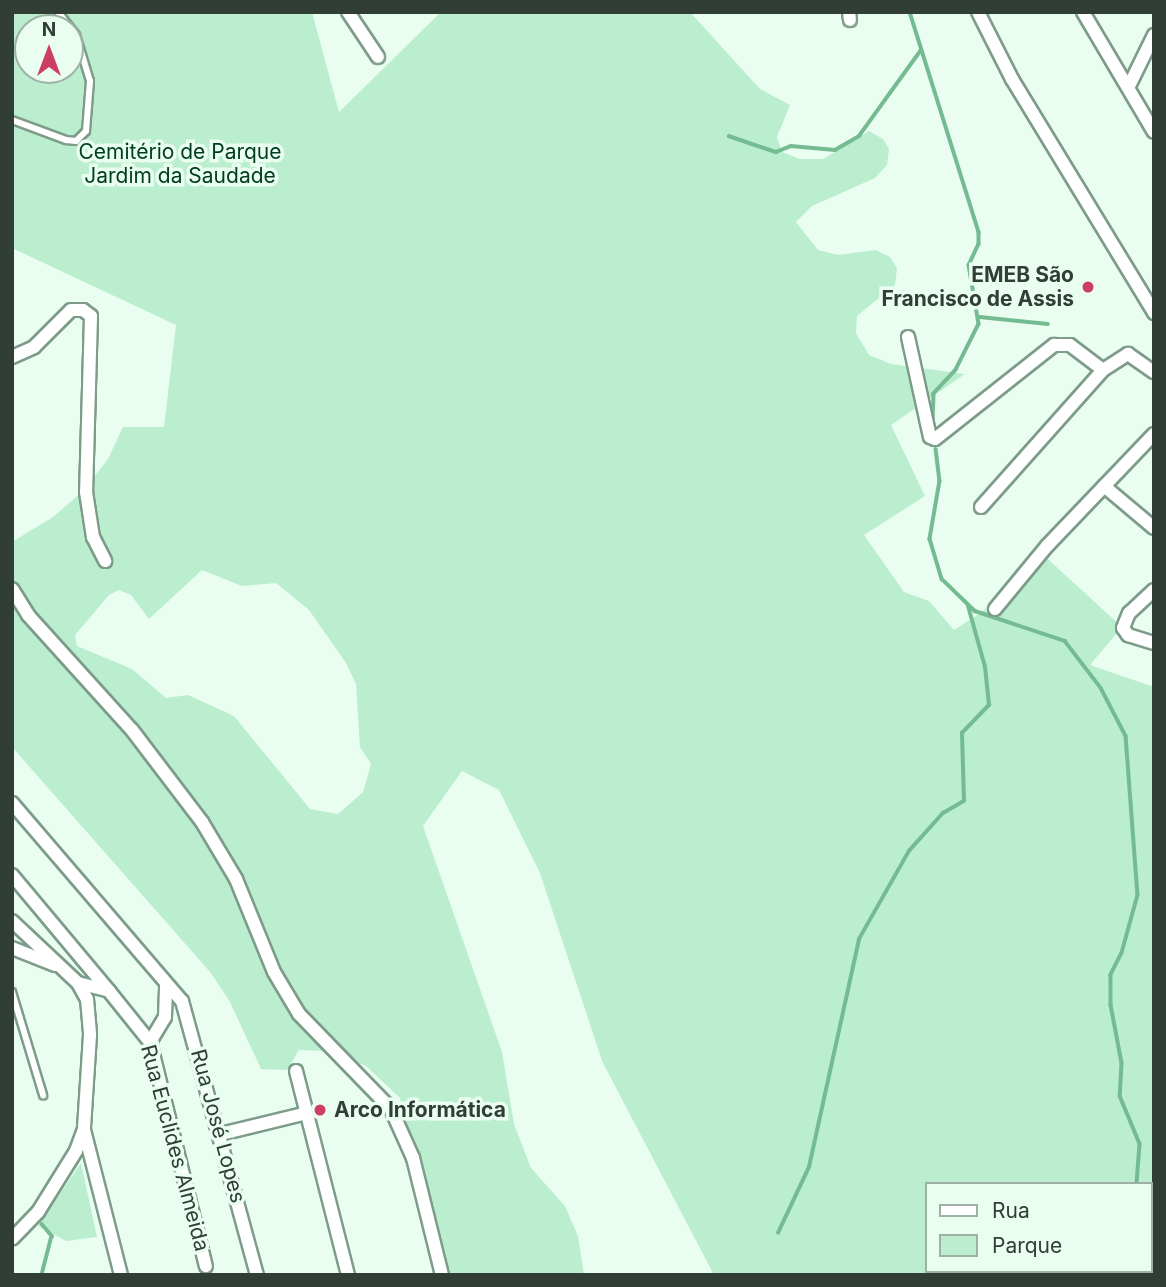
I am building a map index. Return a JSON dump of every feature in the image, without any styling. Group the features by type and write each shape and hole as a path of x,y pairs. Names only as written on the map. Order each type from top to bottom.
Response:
{"street":[{"path":"348,12 378,57"},
{"path":"978,12 1012,79 1154,313"},
{"path":"1083,12 1154,132"},
{"path":"1129,86 1154,35"},
{"path":"12,357 34,347 71,310 83,310 91,316 86,492 93,537 105,561"},
{"path":"908,337 930,437 939,438 1049,347 1070,345 1103,370"},
{"path":"981,507 1103,370 1128,354 1154,372"},
{"path":"995,609 1154,434"},
{"path":"1104,486 1154,528"},
{"path":"12,589 29,615 132,730 202,822 236,878 274,972 299,1014 391,1109 413,1158 442,1275"},
{"path":"1154,590 1129,613 1123,628 1128,635 1154,643"},
{"name":"Rua José Lopes","path":"12,803 166,984 189,1018 257,1275"},
{"name":"Rua Euclides Almeida","path":"12,875 150,1042 206,1266"},
{"path":"12,921 78,983 109,991"},
{"path":"14,951 61,968"},
{"path":"78,983 90,1018 84,1129 121,1275"},
{"path":"150,1042 165,1017 166,984"},
{"path":"296,1071 348,1275"},
{"path":"221,1134 307,1113"},
{"path":"12,1239 65,1172 84,1129"}],"lane":[{"path":"12,120 66,141 76,141 86,131 89,81 76,35 58,12"},
{"path":"12,992 43,1095"}],"green space":[{"name":"Cemitério de Parque Jardim da Saudade","path":"12,12 312,12 339,112 441,12 690,12 760,89 790,105 777,137 782,152 800,159 823,159 869,131 883,139 889,149 887,165 875,178 812,206 796,222 818,250 838,255 876,250 890,257 897,268 895,285 857,316 856,333 869,355 891,364 965,374 891,425 925,496 864,535 904,592 929,601 954,630 982,612 1039,551 1122,627 1090,665 1154,687 1154,1275 714,1275 602,1061 540,873 499,790 462,771 423,826 502,1052 514,1124 531,1168 565,1206 578,1236 584,1275 445,1275 400,1098 366,1066 325,1051 299,1050 287,1070 261,1069 230,1002 211,973 12,747 12,542 53,517 82,492 108,459 123,427 164,427 176,325 12,248","holes":["202,570 242,586 276,583 309,610 346,663 356,684 360,747 371,764 363,792 338,814 310,809 234,716 188,695 166,698 132,669 77,646 75,635 109,595 119,590 131,595 149,619"]},
{"path":"81,1163 97,1237 66,1241 38,1226"}],"waterway":[{"path":"910,12 979,232 979,244 969,265 979,324 956,370 934,394 933,421"},
{"path":"729,136 776,152 791,146 835,150 859,136 921,50"},
{"path":"980,317 1048,324"},
{"path":"936,449 940,481 930,539 942,579 975,611 1065,641 1101,688 1126,736 1138,895 1122,953 1111,975 1111,1005 1122,1063 1120,1096 1140,1144 1137,1182"},
{"path":"778,1233 809,1167 859,939 909,851 943,813 964,801 962,733 989,705 985,667 968,606"},
{"path":"42,1224 52,1236 42,1275"}],"place":[{"name":"EMEB São Francisco de Assis","path":"1088,287"},
{"name":"Arco Informática","path":"320,1110"}]}
